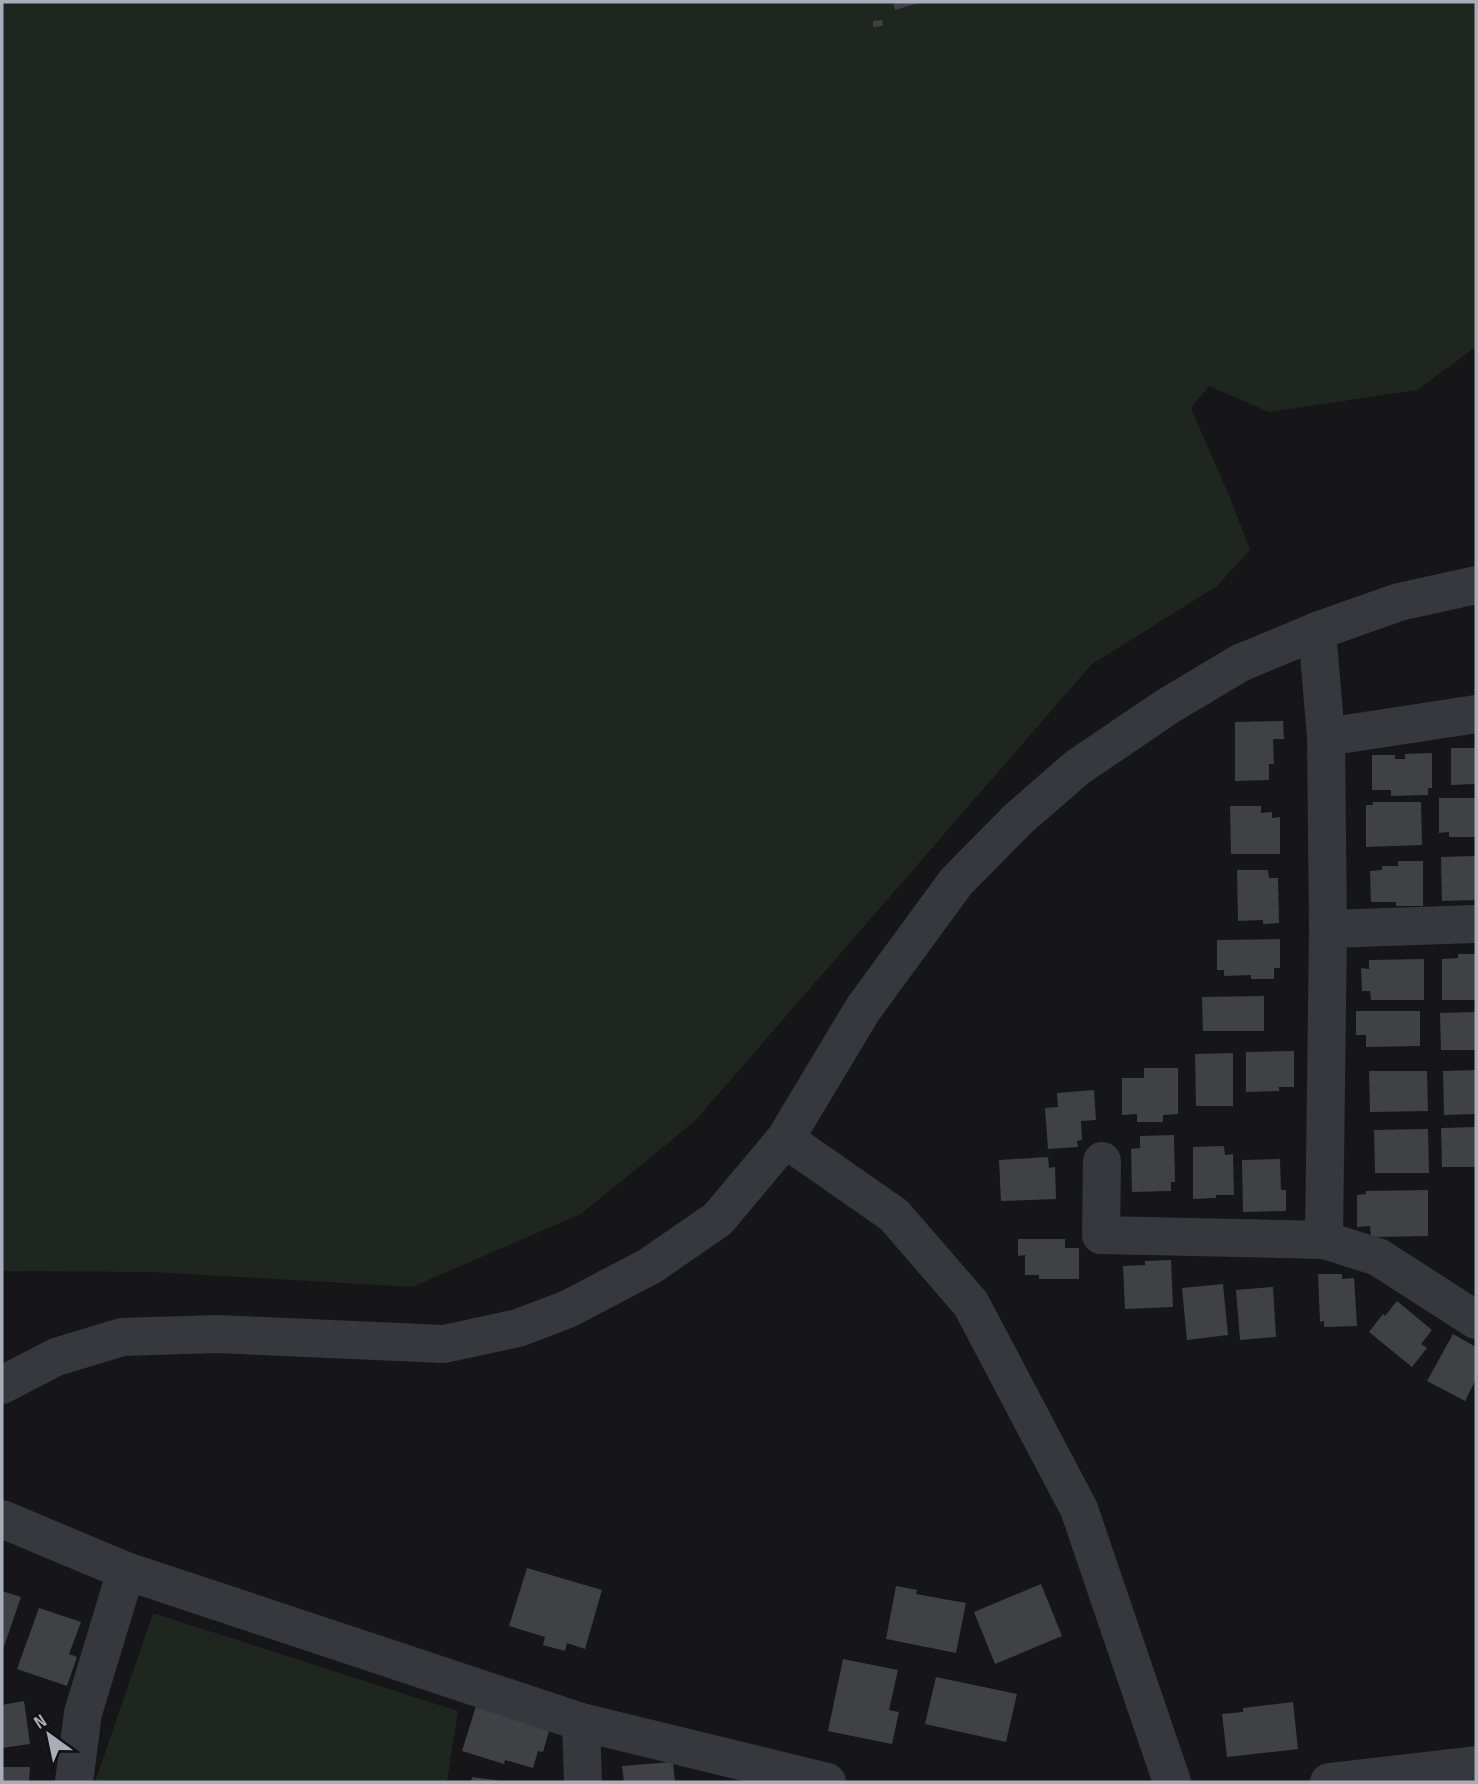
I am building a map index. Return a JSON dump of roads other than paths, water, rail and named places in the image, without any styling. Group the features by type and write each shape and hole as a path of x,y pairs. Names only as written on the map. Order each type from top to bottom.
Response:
{"street":[{"path":"2,1385 56,1357 122,1338 217,1334 444,1345 519,1328 568,1309 650,1266 718,1219 785,1139 863,1009 957,882 1017,820 1078,767 1168,706 1240,663 1317,631 1399,602 1476,584"},
{"path":"1317,631 1326,737 1328,929 1324,1240"},
{"path":"1326,737 1476,714"},
{"path":"1328,929 1476,924"},
{"path":"785,1139 894,1215 971,1304 1079,1509 1172,1782"},
{"path":"1102,1161 1101,1235 1324,1240 1378,1257 1476,1320"},
{"path":"2,1519 126,1571 581,1722 827,1782"},
{"path":"74,1782 83,1713 126,1571"},
{"path":"581,1722 583,1782"},
{"path":"1329,1782 1476,1765"}]}
